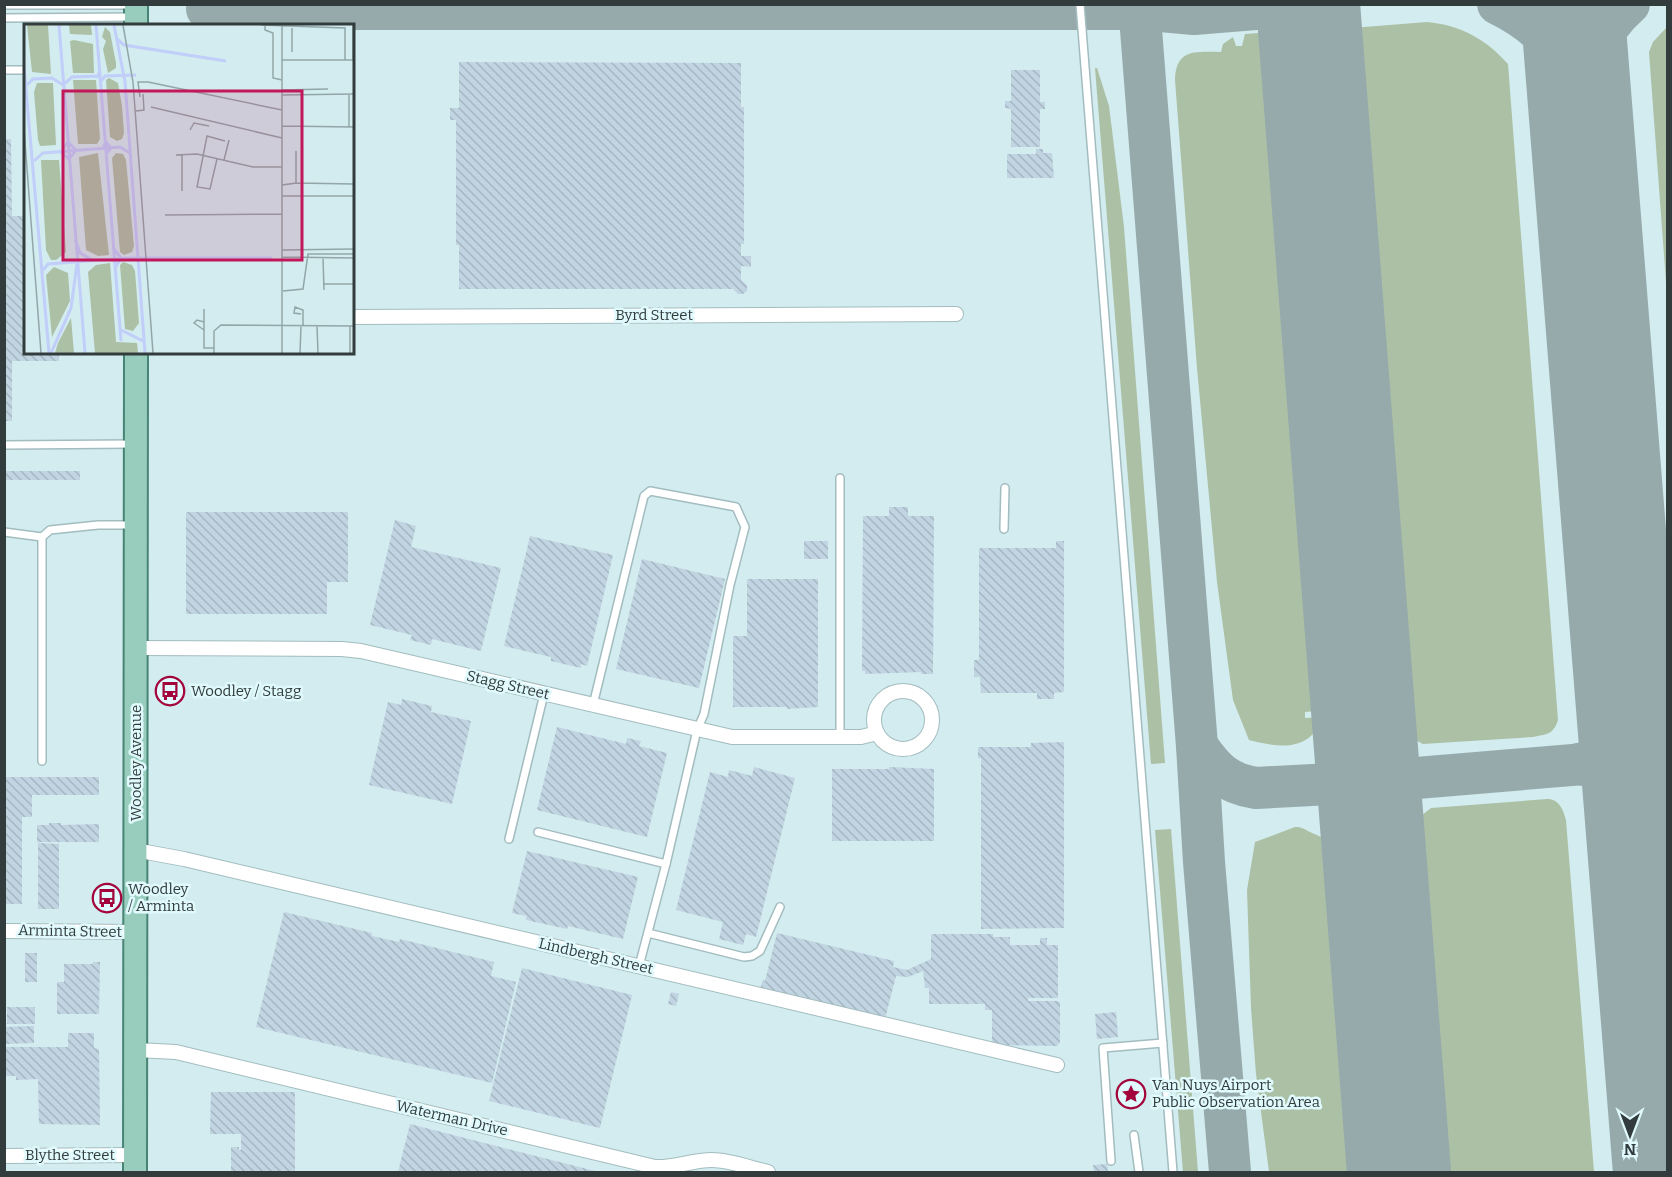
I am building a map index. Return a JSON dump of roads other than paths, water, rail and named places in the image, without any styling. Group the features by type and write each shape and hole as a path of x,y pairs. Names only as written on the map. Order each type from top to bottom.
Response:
{"main road":[{"name":"Woodley Avenue","path":"135,1164 136,354"}],"street":[{"name":"Byrd Street","path":"354,318 956,314"},
{"name":"Stagg Street","path":"136,648 342,648 732,737 840,738 861,737 877,733"},
{"path":"907,691 917,694 925,699 930,707 933,717 929,735 914,748 895,748 886,744 877,733 874,718 876,709 888,694 907,691"},
{"name":"Lindbergh Street","path":"135,850 184,859 1057,1065"},
{"name":"Arminta Street","path":"4,931 136,932"},
{"name":"Waterman Drive","path":"136,1050 176,1052 655,1167 671,1168 715,1160 768,1173"},
{"name":"Blythe Street","path":"4,1155 135,1164"}],"lane":[{"path":"1080,4 1173,1173"},
{"path":"4,5 136,13"},
{"path":"28,5 28,18"},
{"path":"4,18 136,13"},
{"path":"4,70 24,70"},
{"path":"4,445 136,444"},
{"path":"840,478 840,738"},
{"path":"1004,529 1005,488"},
{"path":"593,705 644,496 650,491 736,507 745,527 730,585 704,714 696,730 666,864 639,966"},
{"path":"4,532 42,537 50,530 98,525 136,525"},
{"path":"42,537 42,761"},
{"path":"509,839 544,694"},
{"path":"538,832 666,864"},
{"path":"648,933 744,957 752,956 760,951 780,907"},
{"path":"1111,1161 1103,1048 1162,1043"},
{"path":"1134,1135 1139,1173"}],"place":[{"name":"Woodley / Stagg","path":"170,691"},
{"name":"Woodley / Arminta","path":"107,898"},
{"name":"Van Nuys Airport Public Observation Area","path":"1131,1094"}]}
